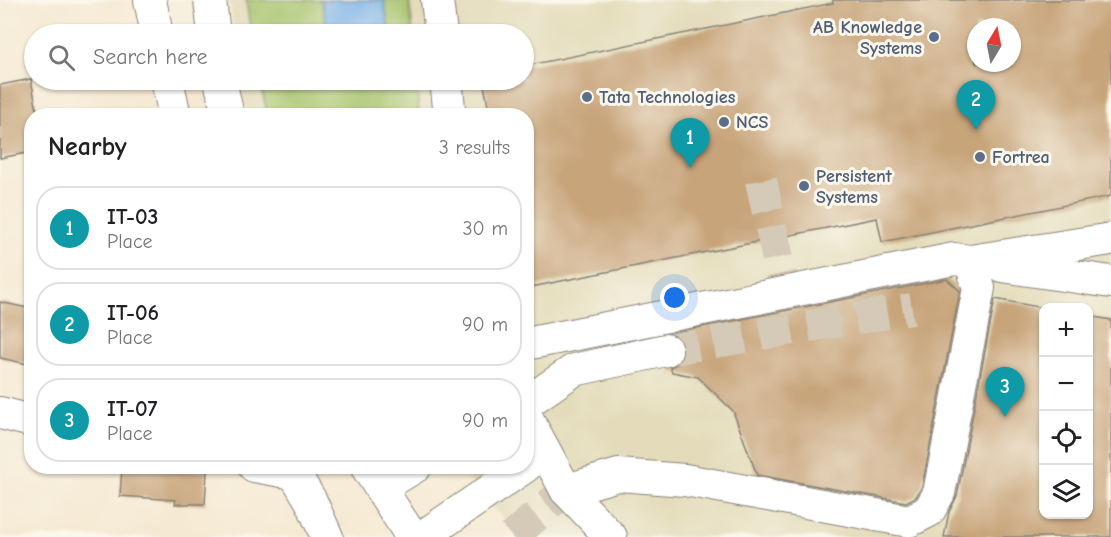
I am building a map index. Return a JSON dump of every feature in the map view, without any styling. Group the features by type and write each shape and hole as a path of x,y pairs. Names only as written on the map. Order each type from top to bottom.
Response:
{"street":[{"path":"150,0 155,24"},
{"path":"210,0 213,24"},
{"path":"438,0 440,24"},
{"path":"169,90 173,108"},
{"path":"222,90 226,108"},
{"path":"447,90 449,108"},
{"path":"970,261 1111,239"},
{"path":"534,342 954,258 1111,282"},
{"path":"566,490 618,475 685,480 909,521 929,511 939,494 979,288 970,261"},
{"path":"534,398 574,370 666,350"},
{"path":"0,412 24,419"},
{"path":"534,463 566,490 611,537"},
{"path":"293,474 310,501 327,537"},
{"path":"422,537 515,474"},
{"path":"373,477 412,537"}],"shaded area":[{"path":"230,0 1111,0 1111,537 521,537 463,474 534,474 534,108 246,108 241,90 534,90 534,24 233,24"}],"green space":[{"path":"246,0 409,0 412,24 250,24"},
{"path":"262,90 418,90 419,108 266,108"}],"water":[{"path":"321,0 384,0 388,24 327,24"}],"building":[{"path":"833,0 1111,0 1111,196 882,242 877,218 534,286 534,108 488,108 485,90 534,90 534,64 833,3"},
{"path":"24,80 24,90 33,90 36,108 24,108 24,154 0,158 0,85"},
{"path":"947,279 960,291 922,487 916,497 906,502 757,475 733,411 698,377 672,372 670,367 678,364 683,356 684,347 680,338 672,333"},
{"path":"995,299 1039,307 1039,519 1093,519 1093,317 1111,320 1111,537 944,537 949,512 957,496"},
{"path":"0,302 24,307 24,363 0,358"},
{"path":"122,474 207,474 205,504 175,504 176,500 120,496"}],"tunnel":[{"path":"761,180 787,301 784,320"},
{"path":"666,350 912,309"},
{"path":"512,537 566,490"}],"place":[{"name":"AB Knowledge Systems","path":"934,37"},
{"name":"Tata Technologies","path":"587,97"},
{"name":"NCS","path":"724,122"},
{"name":"IT-06","path":"976,130"},
{"name":"Fortrea","path":"980,157"},
{"name":"IT-03","path":"690,168"},
{"name":"Persistent Systems","path":"804,186"},
{"name":"IT-07","path":"1005,417"}]}
